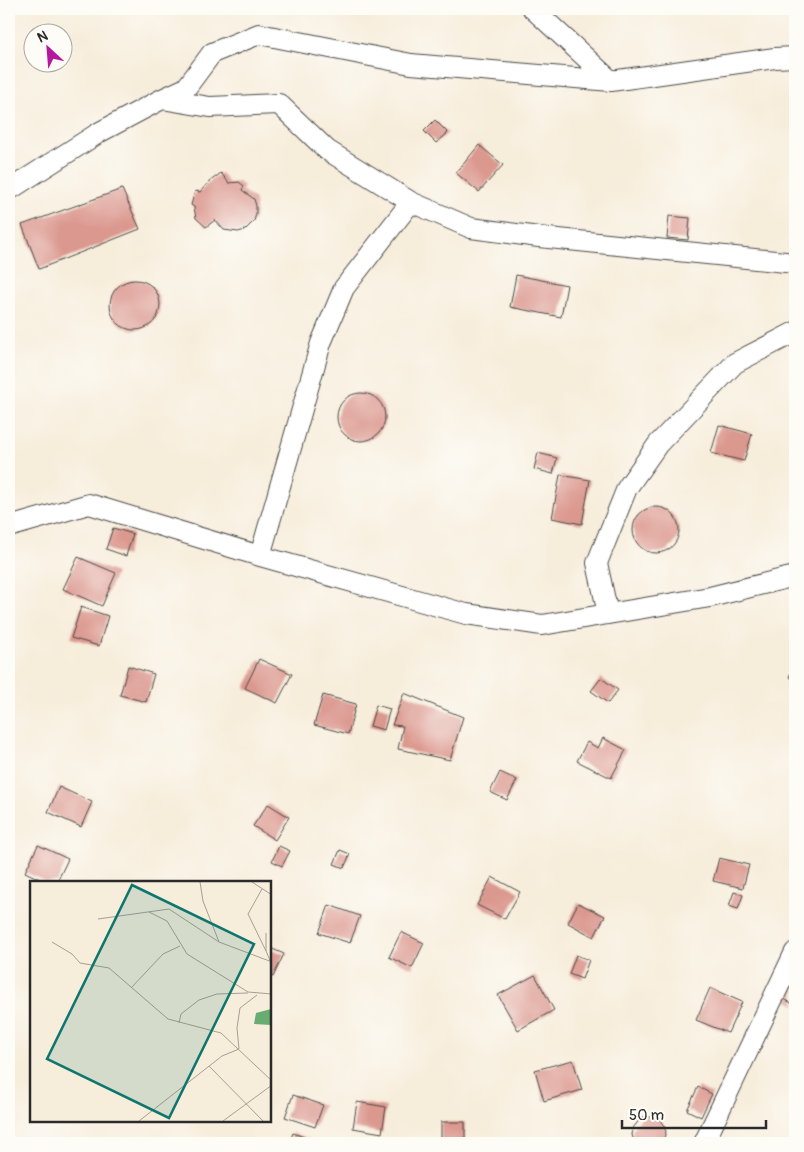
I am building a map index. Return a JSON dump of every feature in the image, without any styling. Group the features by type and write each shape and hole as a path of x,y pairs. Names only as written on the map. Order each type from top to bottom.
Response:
{"street":[{"path":"533,9 612,81"},
{"path":"9,190 100,132 186,88 212,52 259,34 411,64 612,81 775,58 795,57"},
{"path":"162,99 210,108 279,104 327,150 411,202 471,228 795,264"},
{"path":"260,556 321,343 344,288 411,202"},
{"path":"608,614 597,563 627,488 658,444 735,363 795,332"},
{"path":"9,527 89,504 260,556 466,614 542,625 710,597 795,576"},
{"path":"704,1143 795,952"}],"building":[{"path":"435,120 448,133 436,143 424,131"},
{"path":"479,145 503,165 479,192 456,173"},
{"path":"221,173 229,183 239,182 244,186 242,190 254,199 256,214 254,221 245,230 238,232 224,230 215,220 206,227 196,218 194,207 191,205 195,191 200,192"},
{"path":"122,189 140,229 39,269 22,225"},
{"path":"669,216 690,218 688,240 667,238"},
{"path":"516,275 567,285 561,317 510,307"},
{"path":"140,280 153,287 159,295 159,315 153,323 145,329 130,330 117,323 111,315 110,300 117,287 125,281"},
{"path":"361,393 370,395 378,400 383,408 385,417 383,426 378,434 370,439 361,441 352,439 344,434 339,426 337,417 339,408 344,400 352,395"},
{"path":"719,425 752,434 744,461 711,453"},
{"path":"538,453 557,458 553,474 534,469"},
{"path":"560,475 590,480 582,524 552,518"},
{"path":"652,507 660,507 669,511 675,517 679,530 675,543 669,549 660,553 652,553 643,549 637,543 633,534 633,526 637,517 643,511"},
{"path":"113,528 133,534 126,556 106,549"},
{"path":"78,557 116,573 102,606 63,589"},
{"path":"81,607 108,616 99,646 71,638"},
{"path":"259,659 292,674 277,703 245,688"},
{"path":"795,663 795,680 789,677"},
{"path":"128,666 154,674 146,702 120,695"},
{"path":"601,678 618,690 608,703 591,691"},
{"path":"404,693 463,717 450,760 398,749 403,726 392,725"},
{"path":"323,695 356,704 348,734 314,725"},
{"path":"376,705 390,709 384,730 370,726"},
{"path":"603,738 626,750 611,778 577,761 587,742 598,748"},
{"path":"500,772 517,780 507,800 490,792"},
{"path":"59,787 92,802 81,827 48,812"},
{"path":"268,804 289,817 275,840 253,826"},
{"path":"38,845 68,859 57,881 44,881 25,872"},
{"path":"279,846 290,851 282,866 272,861"},
{"path":"340,850 350,854 344,868 334,864"},
{"path":"719,858 749,865 743,888 713,881"},
{"path":"492,877 520,892 505,919 477,905"},
{"path":"734,892 743,895 738,909 729,906"},
{"path":"578,903 605,916 594,937 568,923"},
{"path":"329,905 360,916 350,943 319,933"},
{"path":"401,932 424,943 412,968 389,957"},
{"path":"271,948 284,954 273,977 271,976"},
{"path":"576,955 589,960 582,979 569,974"},
{"path":"535,975 554,1010 518,1030 498,995"},
{"path":"791,982 795,984 795,1005 782,998"},
{"path":"710,988 742,1002 728,1033 696,1020"},
{"path":"573,1060 582,1090 544,1101 535,1070"},
{"path":"698,1087 712,1094 701,1117 687,1110"},
{"path":"293,1095 323,1105 315,1127 285,1117"},
{"path":"357,1102 386,1107 382,1133 353,1128"},
{"path":"647,1116 660,1120 664,1126 666,1132 662,1143 636,1143 634,1141 632,1135 633,1128 641,1118"},
{"path":"441,1122 465,1122 465,1143 441,1143"},
{"path":"293,1133 321,1143 289,1143"}]}
